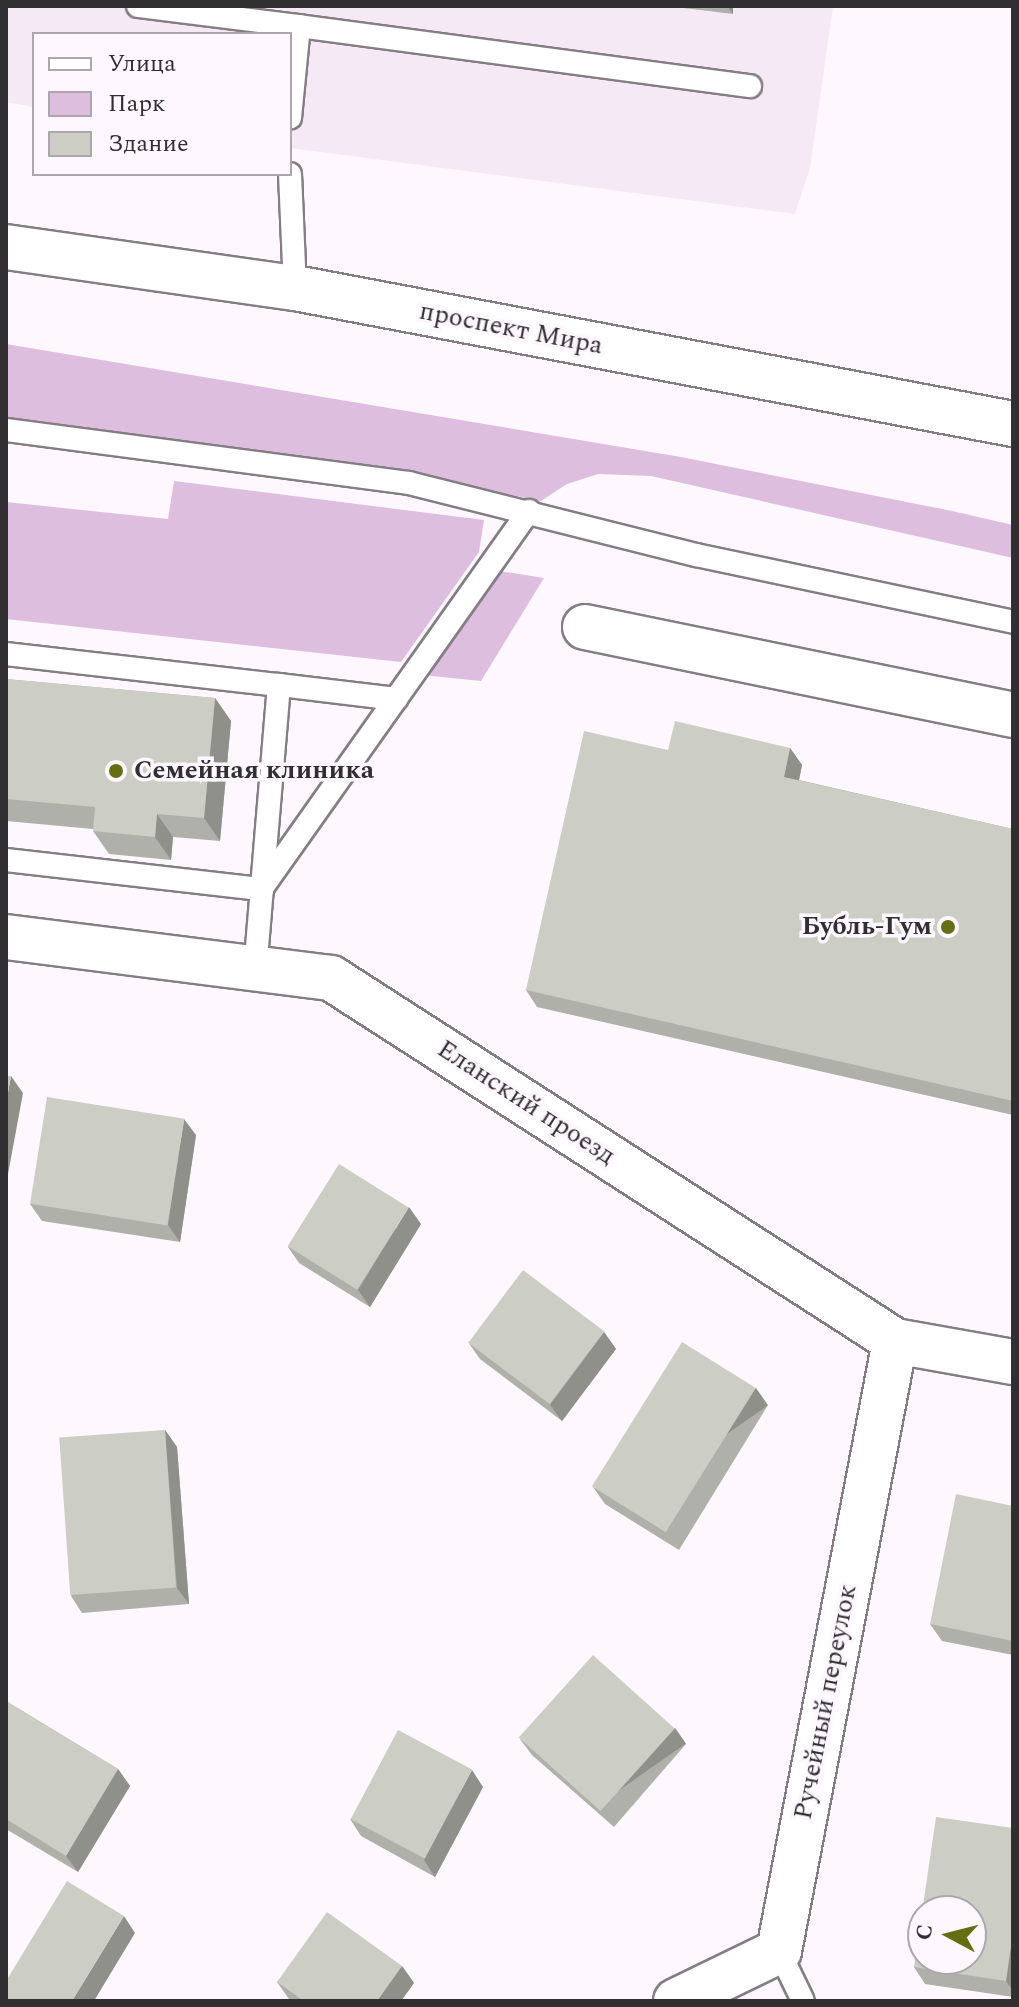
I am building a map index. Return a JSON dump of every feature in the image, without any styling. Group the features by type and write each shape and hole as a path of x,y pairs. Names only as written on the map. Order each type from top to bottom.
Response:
{"street":[{"name":"проспект Мира","path":"6,247 295,288 1013,424"},
{"path":"585,627 1013,715"},
{"name":"Еланский проезд","path":"6,937 331,978 895,1341 1013,1362"},
{"name":"Ручейный переулок","path":"779,1951 895,1341"},
{"path":"676,2001 779,1951"}],"lane":[{"path":"138,6 750,86"},
{"path":"292,98 299,26"},
{"path":"290,176 295,288"},
{"path":"6,430 409,483 696,555 1013,622"},
{"path":"262,889 529,511"},
{"path":"6,654 396,699"},
{"path":"255,968 279,685"},
{"path":"6,860 262,889"},
{"path":"779,1951 803,2001"}],"shaded area":[{"path":"6,6 833,6 810,168 795,214 292,148 292,32 32,32 32,107 6,102"}],"green space":[{"path":"6,344 681,457 952,511 1013,525 1013,558 651,476 598,474 567,484 541,501 385,469 6,421"},
{"path":"174,481 484,520 479,552 401,662 6,619 6,502 168,519"},
{"path":"493,570 544,578 481,681 422,675"}],"building":[{"name":"Семейная клиника","path":"6,679 215,698 204,818 157,814 155,837 93,831 95,807 6,799"},
{"path":"675,721 790,748 784,777 1013,829 1013,1101 526,990 584,731 668,750"},
{"path":"6,1076 11,1076 6,1103"},
{"path":"47,1097 184,1119 167,1225 30,1204"},
{"path":"339,1164 409,1207 357,1290 288,1246"},
{"path":"523,1270 604,1331 550,1404 468,1343"},
{"path":"682,1342 756,1388 666,1532 592,1486"},
{"path":"165,1430 176,1588 70,1595 59,1437"},
{"path":"956,1494 1013,1506 1013,1641 930,1624"},
{"path":"593,1655 675,1729 600,1811 519,1737"},
{"path":"6,1701 118,1769 66,1856 6,1819"},
{"path":"398,1730 472,1769 425,1859 351,1819"},
{"path":"936,1817 1013,1828 1013,1932 1006,1981 967,1975 987,1975 987,1895 925,1895"},
{"path":"67,1881 124,1916 72,2001 6,2001 6,1981"},
{"path":"327,1912 402,1966 377,2001 304,2001 277,1982"}],"place":[{"name":"Семейная клиника","path":"116,771"},
{"name":"Бубль-Гум","path":"948,927"}]}
